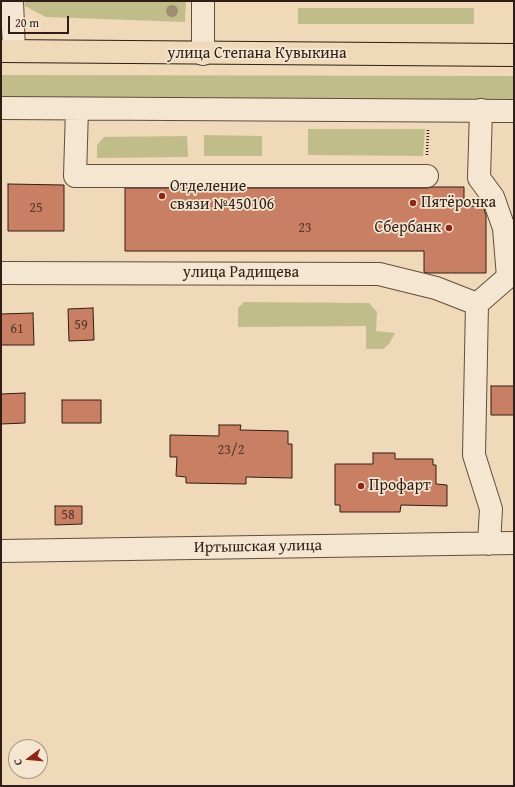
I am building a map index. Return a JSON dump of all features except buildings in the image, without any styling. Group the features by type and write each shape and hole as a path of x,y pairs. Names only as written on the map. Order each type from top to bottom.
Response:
{"main road":[{"name":"улица Степана Кувыкина","path":"7,51 203,54 514,55"}],"lane":[{"path":"7,51 12,1"},
{"path":"203,1 203,54"},
{"path":"1,108 514,111"},
{"path":"77,109 75,176 427,176"},
{"path":"481,110 479,178 492,197 504,228 508,277 477,304 474,455 491,509 489,544"},
{"name":"улица Радищева","path":"1,273 379,274 436,288 477,304"},
{"name":"Иртышская улица","path":"1,551 514,543"}],"path":[{"path":"427,176 428,110"}],"shaded area":[{"path":"25,1 186,1 185,22 46,17 25,6"},
{"path":"298,8 474,8 474,24 298,24"},
{"path":"1,75 514,76 514,104 1,99"},
{"path":"308,129 425,129 423,156 308,155"},
{"path":"204,135 262,136 262,156 204,156"},
{"path":"187,136 188,157 97,158 97,145 104,137"},
{"path":"244,302 369,303 377,312 376,331 395,333 389,344 383,349 366,349 366,326 238,327 238,308"}],"place":[{"name":"Отделение связи №450106","path":"162,196"},
{"name":"Пятёрочка","path":"413,203"},
{"name":"Сбербанк","path":"449,228"},
{"name":"Профарт","path":"361,486"}]}
